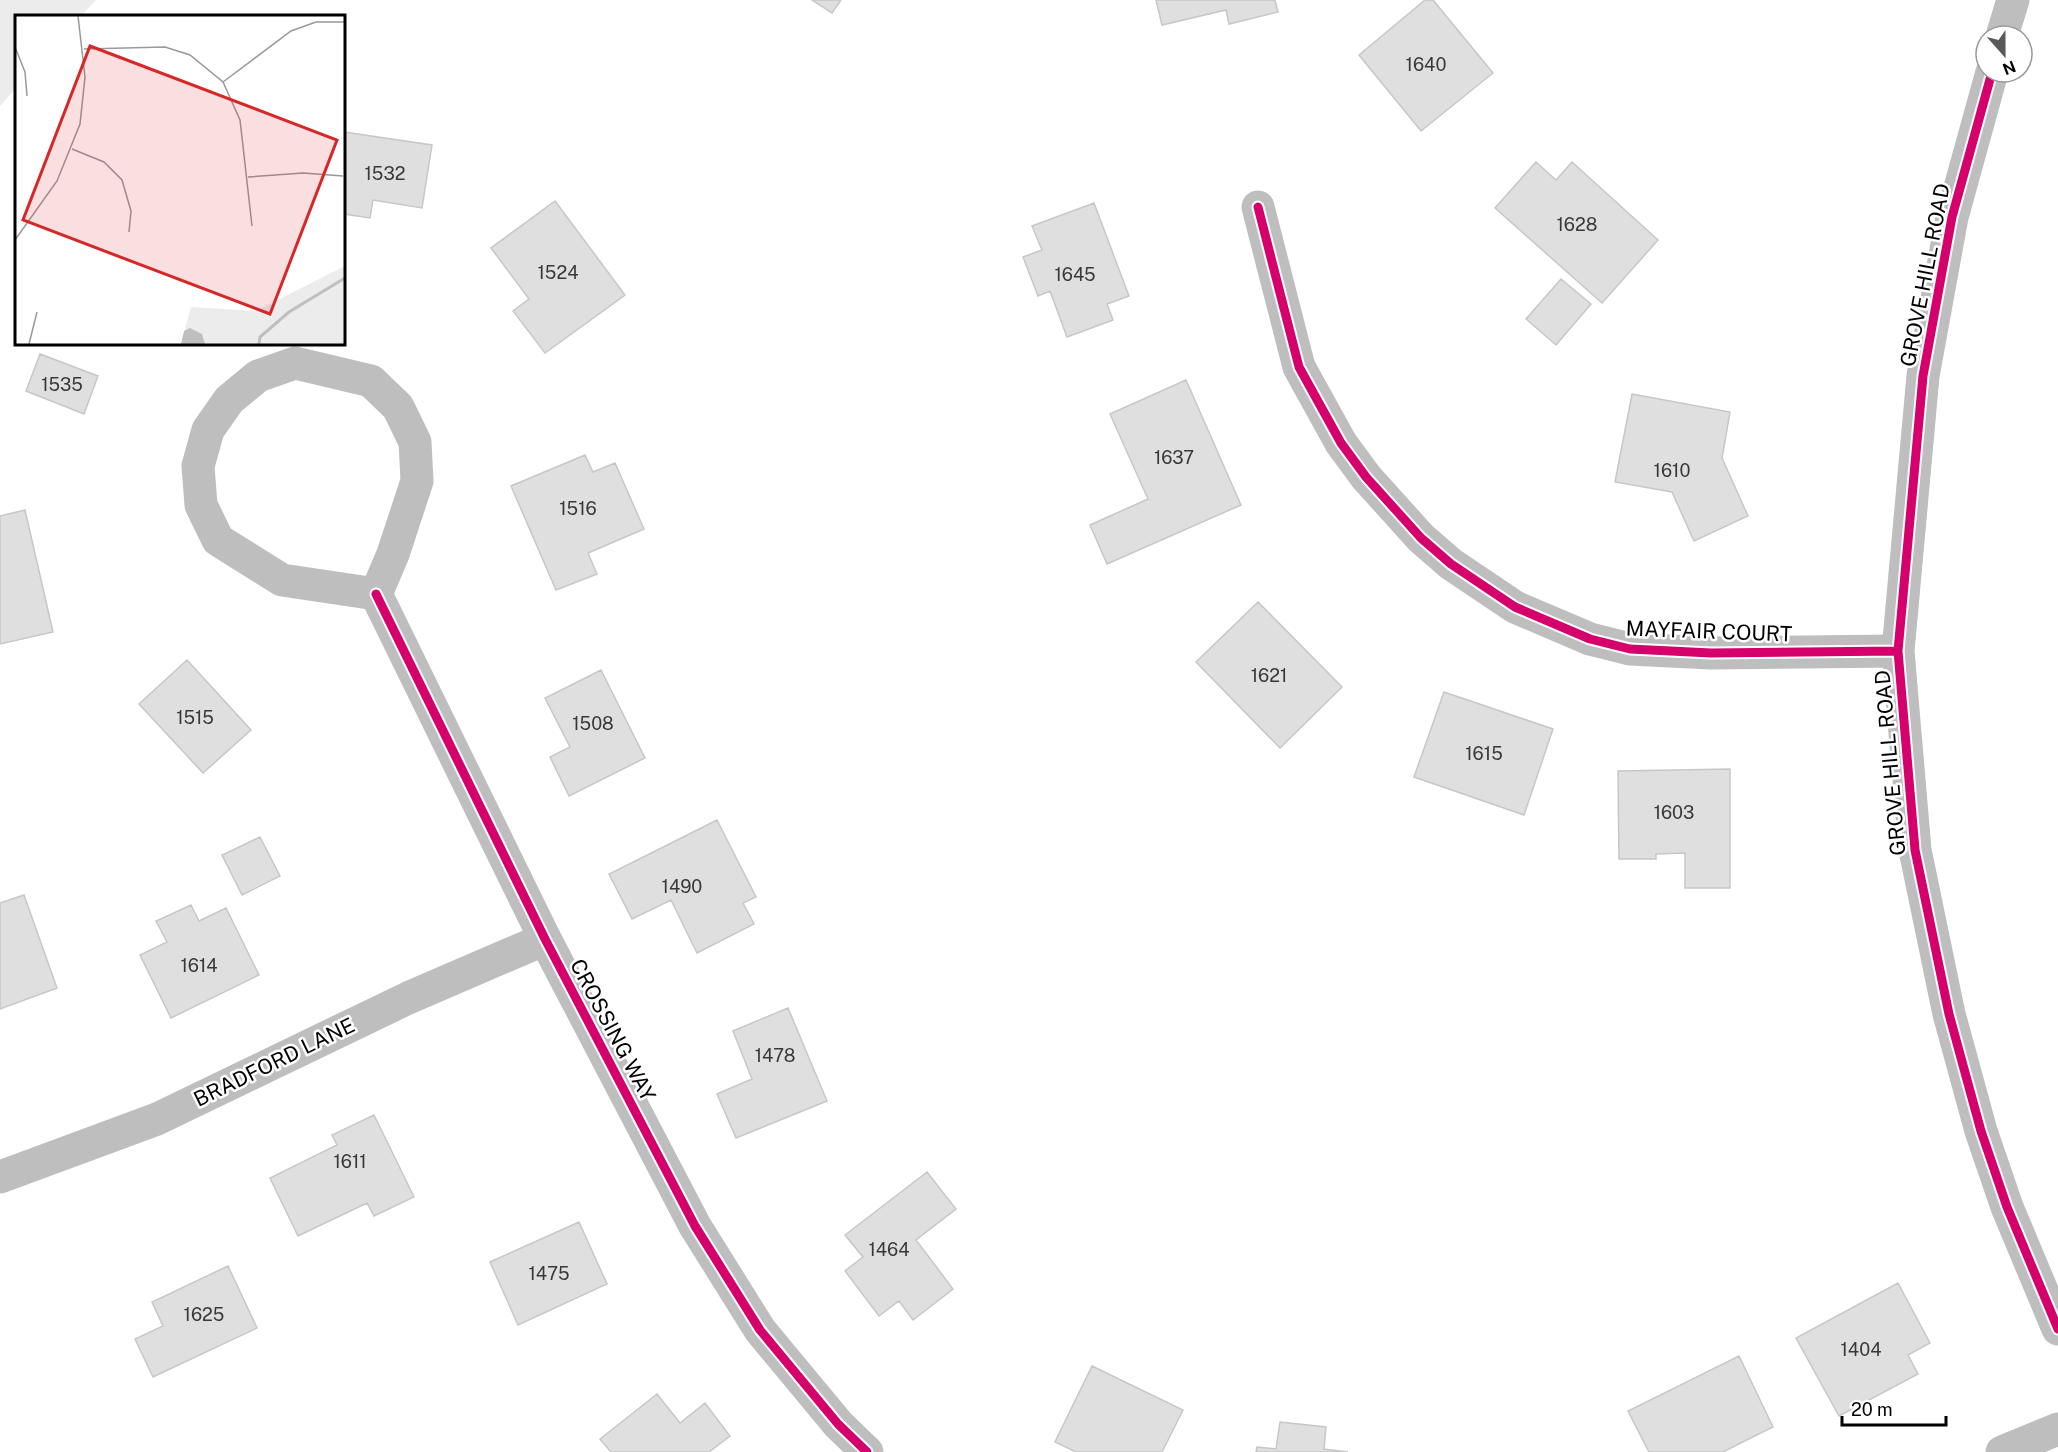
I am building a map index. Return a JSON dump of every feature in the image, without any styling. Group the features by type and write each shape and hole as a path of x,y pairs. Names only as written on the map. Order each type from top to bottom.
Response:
{"street":[{"path":"2006,24 2013,0"},
{"name":"GROVE HILL ROAD","path":"1989,84 1952,217 1923,376 1898,651 1915,850 1949,1014 1981,1131 2007,1207 2058,1329"},
{"name":"MAYFAIR COURT","path":"1258,207 1299,367 1341,443 1365,477 1421,538 1451,564 1515,607 1590,639 1630,649 1711,653 1898,651"},
{"path":"295,363 371,381 398,407 416,442 417,481 393,554 376,594 282,580 218,540 201,506 198,466 208,430 229,400 258,376 295,363"},
{"name":"CROSSING WAY","path":"376,594 545,939 695,1226 760,1329 838,1424 867,1452"},
{"name":"BRADFORD LANE","path":"0,1177 157,1119 408,998 545,939"},
{"path":"2002,1452 2058,1429"}],"shaded area":[{"path":"0,0 96,0 82,15 15,15 15,89 0,106"}],"building":[{"path":"812,0 841,0 832,13"},
{"path":"1156,0 1275,0 1278,12 1229,24 1226,10 1162,25"},
{"path":"1425,0 1433,0 1493,73 1421,131 1359,55"},
{"path":"345,132 432,145 422,208 373,200 370,218 345,214"},
{"path":"1536,162 1556,180 1572,162 1658,240 1602,303 1495,208"},
{"path":"555,201 625,295 545,353 513,311 529,299 491,248"},
{"path":"1094,203 1129,296 1107,304 1113,320 1067,337 1050,291 1038,296 1023,257 1042,250 1032,226"},
{"path":"1561,279 1591,304 1556,345 1526,319"},
{"path":"40,354 98,376 84,414 26,391"},
{"path":"1186,380 1241,505 1107,564 1090,525 1148,499 1110,414"},
{"path":"1632,394 1730,412 1722,458 1748,516 1694,541 1672,492 1615,482"},
{"path":"585,455 593,472 615,463 644,529 588,553 597,574 556,590 511,486"},
{"path":"25,510 53,632 0,644 0,516"},
{"path":"1258,602 1342,687 1280,748 1196,662"},
{"path":"187,660 251,730 203,773 139,704"},
{"path":"601,670 645,758 569,796 550,757 570,747 545,698"},
{"path":"1444,692 1553,729 1524,815 1414,777"},
{"path":"1730,769 1730,888 1685,888 1685,853 1656,854 1656,859 1619,859 1618,771"},
{"path":"717,820 756,897 743,903 754,924 697,953 671,900 632,919 609,874"},
{"path":"260,837 280,876 242,895 222,855"},
{"path":"24,895 57,988 0,1009 0,903"},
{"path":"191,905 199,921 226,908 259,975 171,1018 140,955 167,942 156,921"},
{"path":"788,1008 827,1101 736,1138 717,1094 752,1079 733,1031"},
{"path":"374,1115 414,1197 374,1216 367,1203 298,1236 270,1178 337,1145 332,1135"},
{"path":"927,1172 956,1209 916,1240 953,1289 913,1320 899,1301 879,1316 845,1271 863,1257 845,1235"},
{"path":"579,1222 607,1284 518,1325 490,1262"},
{"path":"228,1266 257,1328 153,1377 135,1339 163,1326 152,1302"},
{"path":"1898,1283 1930,1343 1908,1355 1918,1374 1839,1416 1796,1338"},
{"path":"1739,1356 1773,1427 1723,1452 1649,1452 1628,1411"},
{"path":"1092,1366 1183,1410 1162,1452 1076,1452 1055,1442"},
{"path":"657,1394 680,1423 705,1403 730,1436 709,1452 611,1452 600,1439"},
{"path":"1280,1422 1326,1427 1324,1449 1348,1452 1256,1452 1257,1447 1276,1449"}],"cycle path":[{"path":"1989,84 1952,217 1923,376 1898,651 1915,850 1949,1014 1981,1131 2007,1207 2058,1329"},
{"path":"1258,207 1299,367 1341,443 1366,477 1421,538 1451,564 1515,607 1590,639 1630,649 1711,653 1898,651"},
{"path":"376,594 545,939 695,1226 760,1330 838,1424 867,1452"}]}
